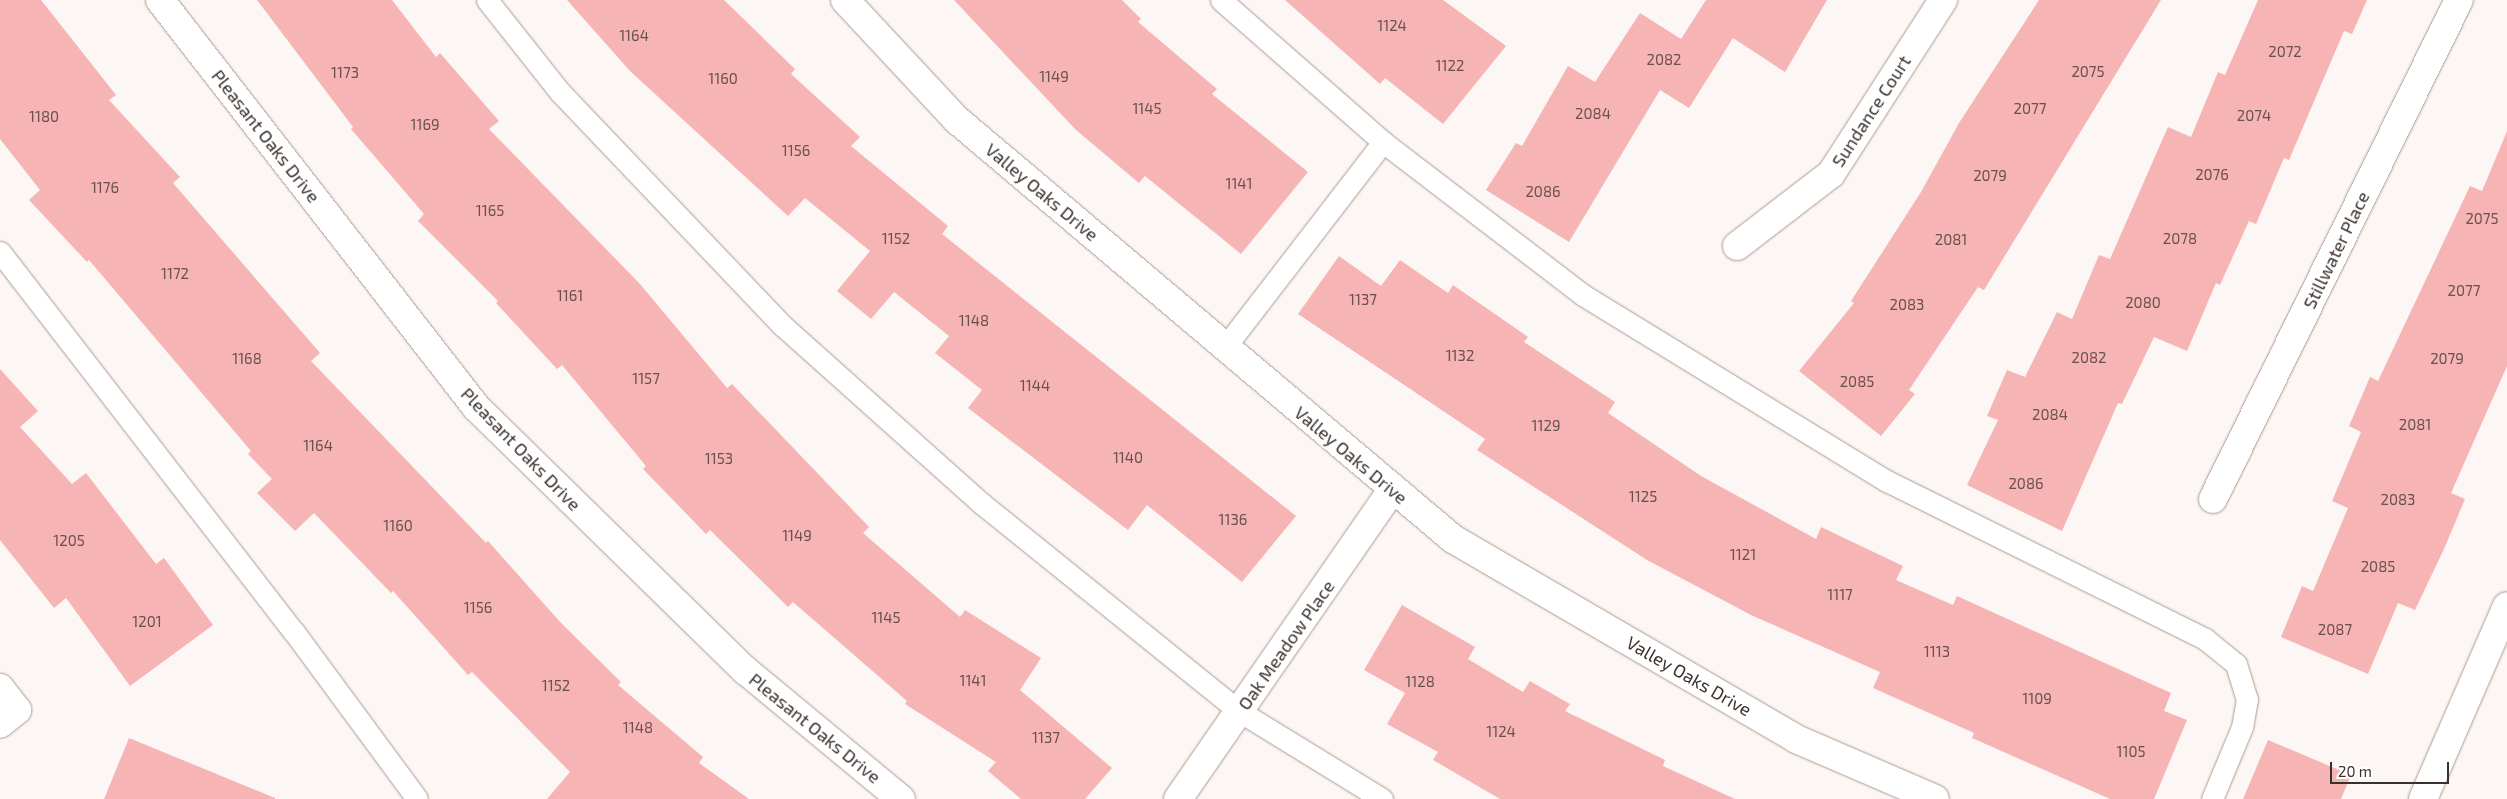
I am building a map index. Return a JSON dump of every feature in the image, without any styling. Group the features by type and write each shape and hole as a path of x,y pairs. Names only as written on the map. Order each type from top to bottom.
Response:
{"street":[{"name":"Pleasant Oaks Drive","path":"160,0 476,407 746,671 901,799"},
{"name":"Valley Oaks Drive","path":"846,0 957,120 1392,490 1453,538 1796,739 1935,799"},
{"name":"Sundance Court","path":"1737,246 1831,174 1942,0"},
{"name":"Stillwater Place","path":"2213,500 2459,0"},
{"name":"Oak Meadow Place","path":"1178,799 1392,490"},
{"path":"2423,799 2507,606"},
{"path":"0,688 9,717"}],"lane":[{"path":"487,0 560,92 783,326 981,503 1239,710 1382,799"},
{"path":"1220,0 1383,142 1583,295 1750,399 1887,481 2205,639 2236,664 2247,699 2242,726 2212,799"},
{"path":"1224,348 1383,142"},
{"path":"0,252 300,640 417,799"}],"building":[{"path":"0,0 41,0 116,95 109,100 180,177 173,183 320,353 311,361 486,543 488,541 561,623 621,682 618,685 703,757 699,763 749,799 547,799 570,772 472,672 468,675 393,591 391,593 314,513 295,531 257,493 272,479 248,454 251,451 89,260 87,262 29,200 40,190 0,139"},
{"path":"257,0 392,0 436,57 440,53 499,121 489,129 640,284 727,388 732,384 869,527 863,533 960,617 965,610 1041,658 1020,690 1112,768 1085,799 1021,799 988,771 996,762 905,704 907,701 793,602 788,607 710,530 706,534 643,469 646,466 562,365 557,369 496,303 498,301 418,221 424,214 351,129 353,127"},
{"path":"567,0 724,0 795,69 791,74 860,137 851,146 948,226 942,234 1296,516 1242,582 1147,505 1128,530 968,408 982,390 935,353 949,336 894,292 871,319 837,291 870,251 805,198 788,216 630,71"},
{"path":"954,0 1122,0 1141,19 1138,22 1217,89 1212,94 1308,172 1241,254 1145,176 1139,183 1076,130"},
{"path":"1285,0 1443,0 1506,46 1443,124 1385,78 1380,84"},
{"path":"1706,0 1827,0 1785,72 1733,38 1689,108 1660,90 1569,242 1486,190 1516,143 1522,146 1568,66 1595,82 1640,13 1681,39"},
{"path":"2039,0 2161,0 1984,290 1978,287 1909,390 1915,394 1881,436 1799,371 1854,303 1851,301 1921,192 1959,123"},
{"path":"2258,0 2367,0 2352,34 2344,31 2289,160 2284,158 2256,224 2249,221 2220,285 2216,283 2187,351 2154,337 2122,404 2118,403 2062,531 1967,485 1998,420 1987,416 2007,370 2025,377 2057,312 2072,319 2099,255 2110,259 2168,127 2191,137 2218,72 2225,75"},
{"path":"2507,131 2507,366 2451,493 2465,499 2444,549 2415,610 2398,603 2368,674 2281,637 2302,586 2313,591 2348,508 2332,501 2361,432 2349,426 2370,377 2378,381 2470,186 2482,191"},
{"path":"1339,256 1381,286 1400,260 1448,293 1453,285 1528,337 1524,342 1615,402 1608,413 1701,476 1816,539 1821,527 1903,566 1896,580 1953,605 1957,596 2171,693 2164,711 2187,720 2154,799 2110,799 1972,738 1974,733 1873,688 1880,672 1751,615 1647,560 1477,450 1485,439 1298,314"},
{"path":"0,369 38,411 20,427 72,484 86,473 156,564 164,558 213,625 130,686 66,598 54,608 0,540"},
{"path":"1402,605 1475,647 1468,659 1523,692 1530,681 1570,704 1565,711 1665,760 1663,766 1735,799 1500,799 1433,760 1438,752 1387,724 1405,693 1364,670"},
{"path":"129,738 275,798 275,799 104,799"},
{"path":"2268,740 2351,775 2341,799 2243,799"}]}
